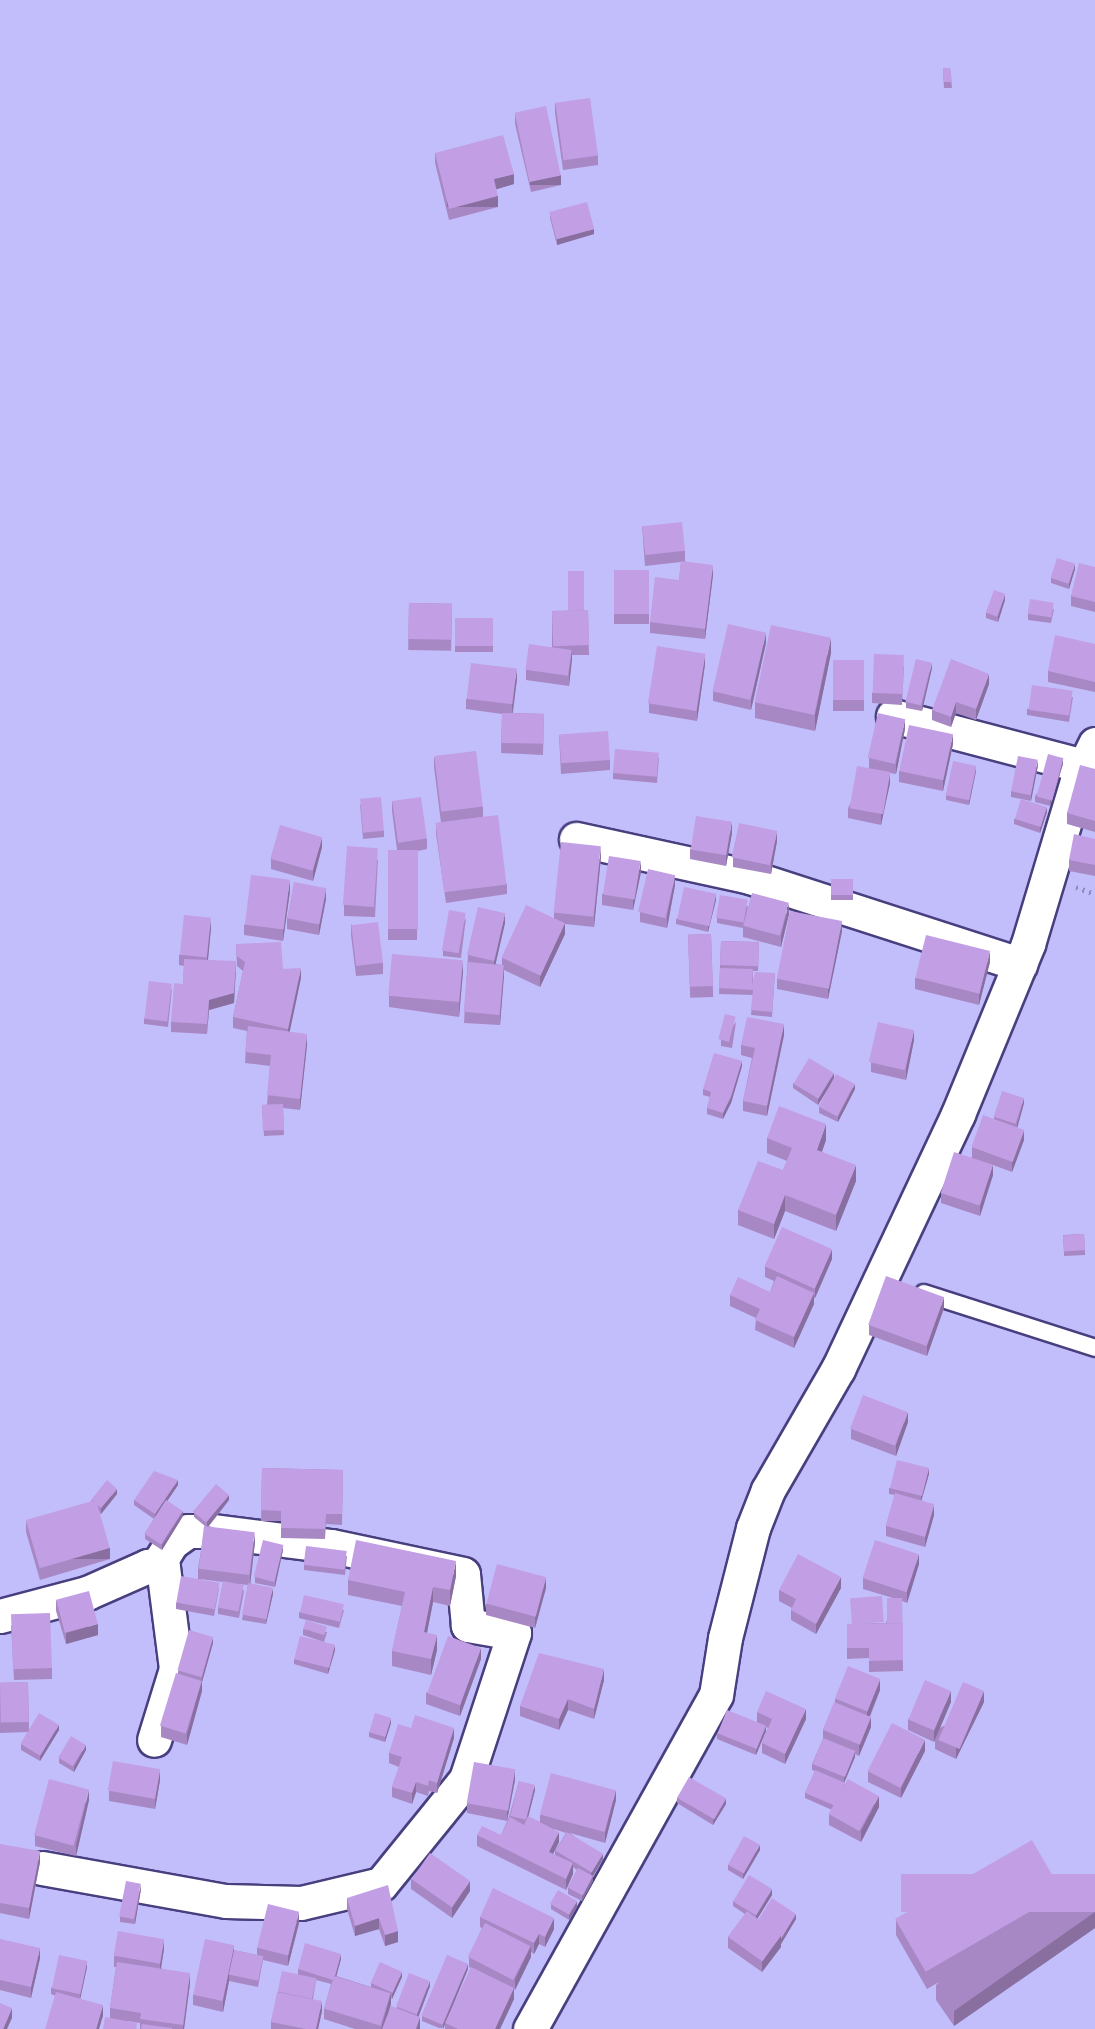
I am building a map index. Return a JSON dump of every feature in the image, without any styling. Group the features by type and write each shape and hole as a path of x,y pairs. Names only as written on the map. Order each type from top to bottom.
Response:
{"street":[{"path":"530,2029 716,1695 732,1614 768,1490 838,1369 893,1284 958,1114 1020,964 1089,755 893,716"},
{"path":"576,839 750,877 1020,964"},
{"path":"0,1616 87,1593 158,1564 172,1542 188,1531 212,1531 331,1546 463,1574 468,1625 514,1633 466,1779 381,1884 301,1903 226,1901 42,1868"},
{"path":"154,1740 176,1669 165,1573 158,1564"}],"lane":[{"path":"893,1284 1095,1348"}],"building":[{"path":"943,68 950,68 952,82 944,82"},
{"path":"590,98 598,155 563,160 555,103"},
{"path":"546,106 561,175 529,182 515,113"},
{"path":"503,135 514,174 494,179 498,196 449,209 435,153"},
{"path":"587,202 594,229 557,239 549,212"},
{"path":"682,522 685,551 645,555 642,526"},
{"path":"1057,558 1075,564 1069,584 1051,578"},
{"path":"681,561 713,565 705,629 650,622 655,577 679,580"},
{"path":"1079,563 1095,567 1095,602 1071,596"},
{"path":"614,570 649,570 649,614 614,614"},
{"path":"568,571 584,571 584,610 568,610"},
{"path":"994,590 1005,594 997,617 986,613"},
{"path":"1030,599 1054,603 1051,618 1028,614"},
{"path":"409,603 452,604 451,640 408,639"},
{"path":"588,610 589,645 553,646 552,611"},
{"path":"455,618 493,618 493,646 455,646"},
{"path":"728,624 766,633 750,700 712,691"},
{"path":"771,625 831,638 814,715 755,702"},
{"path":"1055,635 1095,644 1095,682 1048,671"},
{"path":"529,644 572,650 568,676 525,670"},
{"path":"657,646 705,654 696,711 648,703"},
{"path":"874,654 904,655 903,694 873,693"},
{"path":"916,659 932,663 921,706 905,702"},
{"path":"951,659 989,674 976,709 956,702 951,717 932,710"},
{"path":"833,660 864,660 864,700 833,700"},
{"path":"471,663 517,669 512,704 467,699"},
{"path":"1032,685 1073,691 1069,715 1029,710"},
{"path":"502,713 544,714 543,744 501,743"},
{"path":"878,713 905,719 895,764 868,758"},
{"path":"909,725 953,734 943,780 899,771"},
{"path":"608,731 610,760 561,763 559,734"},
{"path":"615,749 659,753 657,777 613,773"},
{"path":"476,751 483,807 441,812 434,756"},
{"path":"1048,754 1063,758 1052,801 1037,797"},
{"path":"1018,756 1038,760 1031,795 1011,791"},
{"path":"953,761 976,766 969,800 946,795"},
{"path":"1080,765 1095,769 1095,821 1067,813"},
{"path":"857,766 890,772 883,814 850,808"},
{"path":"381,797 384,831 363,833 360,799"},
{"path":"421,797 427,839 398,843 392,801"},
{"path":"1021,799 1047,807 1041,827 1015,819"},
{"path":"498,815 507,884 444,892 435,823"},
{"path":"696,816 732,822 726,855 691,850"},
{"path":"739,823 777,831 770,865 732,857"},
{"path":"280,825 322,837 313,871 270,859"},
{"path":"1074,834 1095,839 1095,865 1069,860"},
{"path":"561,842 601,846 593,917 554,913"},
{"path":"347,846 378,848 374,907 343,905"},
{"path":"388,850 418,850 418,929 388,929"},
{"path":"609,856 641,861 635,900 603,895"},
{"path":"648,869 675,875 665,918 638,912"},
{"path":"251,875 290,880 284,929 245,925"},
{"path":"831,879 853,879 853,895 831,895"},
{"path":"294,882 326,888 319,925 287,918"},
{"path":"684,887 716,894 709,926 677,919"},
{"path":"752,893 789,903 780,936 743,926"},
{"path":"720,895 748,900 744,923 716,918"},
{"path":"526,905 565,923 540,976 501,958"},
{"path":"478,907 505,913 494,961 467,955"},
{"path":"449,910 466,913 459,953 442,950"},
{"path":"790,911 842,921 829,989 777,979"},
{"path":"184,915 211,918 207,958 180,955"},
{"path":"378,922 383,963 356,966 351,925"},
{"path":"711,934 713,986 690,987 688,935"},
{"path":"926,935 990,951 979,994 915,978"},
{"path":"721,941 759,942 758,966 720,965"},
{"path":"281,942 283,969 301,968 288,1029 233,1017 245,962 237,956 236,944"},
{"path":"392,954 463,960 459,1002 388,996"},
{"path":"184,959 236,961 234,993 209,1000 207,1024 171,1022 174,983 183,984"},
{"path":"468,962 504,965 500,1015 464,1012"},
{"path":"720,968 753,969 752,985 755,972 775,973 772,1012 751,1010 753,990 719,988"},
{"path":"149,981 172,984 167,1022 144,1019"},
{"path":"725,1014 736,1017 729,1042 718,1039"},
{"path":"747,1017 784,1024 767,1106 743,1101 755,1048 741,1045"},
{"path":"878,1022 914,1030 905,1070 869,1062"},
{"path":"248,1026 307,1034 300,1099 267,1095 271,1055 245,1052"},
{"path":"714,1053 742,1061 723,1113 707,1108 711,1092 703,1089"},
{"path":"809,1058 834,1073 818,1099 794,1084"},
{"path":"836,1074 855,1084 837,1117 819,1107"},
{"path":"1002,1091 1024,1098 1016,1124 994,1117"},
{"path":"283,1104 284,1130 263,1131 262,1105"},
{"path":"779,1106 826,1124 817,1150 856,1165 836,1215 785,1195 774,1224 738,1210 758,1161 783,1170 792,1148 767,1138"},
{"path":"983,1115 1024,1130 1013,1162 971,1147"},
{"path":"954,1152 993,1165 980,1206 941,1193"},
{"path":"782,1227 832,1249 815,1289 765,1266"},
{"path":"1084,1234 1085,1250 1064,1251 1063,1235"},
{"path":"777,1276 814,1293 794,1337 755,1320 760,1309 730,1295 738,1277 770,1292"},
{"path":"886,1276 944,1297 926,1346 868,1325"},
{"path":"863,1395 908,1412 895,1446 850,1429"},
{"path":"897,1460 929,1468 922,1496 890,1488"},
{"path":"262,1468 343,1470 342,1514 326,1514 325,1529 281,1528 281,1511 261,1510"},
{"path":"154,1471 178,1480 155,1514 134,1500"},
{"path":"107,1480 117,1489 101,1508 96,1500 91,1500"},
{"path":"216,1484 229,1495 206,1523 193,1512"},
{"path":"895,1493 934,1504 925,1537 886,1526"},
{"path":"96,1500 110,1548 40,1568 26,1520"},
{"path":"166,1500 183,1511 161,1544 144,1534"},
{"path":"204,1526 255,1532 249,1575 199,1569"},
{"path":"263,1540 283,1545 274,1582 254,1577"},
{"path":"356,1540 456,1561 450,1590 433,1587 424,1632 437,1635 431,1659 392,1651 405,1592 348,1580"},
{"path":"875,1540 919,1554 906,1592 863,1578"},
{"path":"306,1546 347,1551 344,1570 304,1565"},
{"path":"798,1554 841,1577 816,1624 791,1610 796,1599 779,1590"},
{"path":"497,1564 546,1577 536,1617 486,1604"},
{"path":"181,1576 219,1583 215,1609 176,1603"},
{"path":"223,1581 244,1585 238,1612 218,1608"},
{"path":"248,1583 273,1588 266,1619 242,1614"},
{"path":"89,1591 98,1624 65,1633 56,1600"},
{"path":"304,1595 344,1604 340,1622 300,1613"},
{"path":"882,1596 884,1622 852,1624 850,1598"},
{"path":"887,1598 902,1598 902,1623 887,1623"},
{"path":"50,1613 52,1668 13,1669 11,1614"},
{"path":"306,1620 327,1627 324,1635 303,1629"},
{"path":"903,1623 903,1660 869,1661 869,1648 847,1648 847,1624"},
{"path":"189,1630 213,1637 201,1677 177,1670"},
{"path":"300,1636 335,1645 329,1668 294,1659"},
{"path":"448,1636 481,1648 460,1705 427,1693"},
{"path":"539,1653 604,1669 594,1709 568,1699 559,1719 520,1706"},
{"path":"848,1666 880,1679 867,1712 835,1698"},
{"path":"176,1673 202,1681 186,1733 160,1726"},
{"path":"925,1680 951,1691 934,1731 908,1720"},
{"path":"0,1682 28,1682 29,1722 1,1722"},
{"path":"963,1682 984,1691 960,1749 938,1740"},
{"path":"766,1691 806,1709 785,1754 762,1743 772,1719 757,1712"},
{"path":"834,1702 871,1717 860,1745 823,1730"},
{"path":"727,1710 766,1726 757,1749 718,1733"},
{"path":"39,1713 59,1725 40,1756 20,1744"},
{"path":"375,1713 391,1718 385,1737 369,1732"},
{"path":"415,1715 454,1728 437,1783 429,1780 428,1786 416,1782 412,1793 392,1787 402,1757 389,1753 398,1724 411,1728"},
{"path":"892,1723 925,1740 900,1788 867,1771"},
{"path":"71,1736 86,1745 73,1766 58,1757"},
{"path":"823,1738 855,1751 845,1777 813,1764"},
{"path":"113,1761 160,1769 155,1799 108,1791"},
{"path":"474,1762 515,1769 508,1811 467,1803"},
{"path":"815,1770 845,1783 836,1806 805,1793"},
{"path":"551,1773 616,1790 605,1832 540,1815"},
{"path":"689,1777 726,1798 714,1819 677,1798"},
{"path":"49,1779 89,1790 74,1846 34,1835"},
{"path":"848,1779 879,1796 859,1831 829,1814"},
{"path":"519,1781 535,1785 526,1820 510,1816"},
{"path":"528,1816 559,1832 549,1852 573,1863 566,1879 477,1835 482,1826 501,1835 510,1817 524,1825"},
{"path":"567,1832 603,1854 592,1872 556,1851"},
{"path":"744,1836 760,1845 744,1874 728,1865"},
{"path":"1032,1840 1062,1893 926,1972 895,1919"},
{"path":"0,1844 40,1851 29,1908 0,1903"},
{"path":"430,1853 470,1881 452,1907 412,1879"},
{"path":"578,1868 593,1876 583,1895 568,1887"},
{"path":"901,1874 1095,1874 1095,1912 901,1912"},
{"path":"749,1875 772,1889 756,1915 733,1902"},
{"path":"126,1881 141,1884 134,1919 119,1916"},
{"path":"388,1885 398,1931 385,1935 379,1918 355,1926 347,1898"},
{"path":"493,1888 554,1918 545,1937 539,1934 534,1943 480,1917"},
{"path":"558,1890 577,1901 569,1915 550,1904"},
{"path":"772,1898 796,1914 781,1939 781,1936 758,1920"},
{"path":"268,1904 299,1912 288,1955 257,1948"},
{"path":"747,1911 781,1936 762,1962 728,1937"},
{"path":"485,1923 530,1946 513,1980 468,1957"},
{"path":"118,1931 164,1939 160,1964 114,1956"},
{"path":"0,1939 40,1948 31,1987 0,1980"},
{"path":"205,1939 234,1945 222,2001 193,1995"},
{"path":"305,1943 341,1954 333,1980 298,1969"},
{"path":"234,1950 263,1956 258,1981 229,1974"},
{"path":"59,1955 87,1961 80,1994 52,1988"},
{"path":"447,1955 468,1964 442,2025 421,2016"},
{"path":"117,1962 190,1973 183,2025 140,2019 141,2013 110,2008"},
{"path":"380,1962 402,1972 393,1993 371,1983"},
{"path":"471,1967 514,1988 495,2029 458,2029 445,2023"},
{"path":"282,1971 316,1978 312,1999 278,1992"},
{"path":"409,1973 430,1981 417,2014 396,2007"},
{"path":"334,1976 390,1993 380,2026 324,2009"},
{"path":"56,1992 103,2005 96,2029 45,2029"},
{"path":"277,1992 322,2001 316,2029 271,2022"},
{"path":"0,2003 12,2008 3,2029 0,2029"},
{"path":"391,2006 420,2017 416,2029 382,2029"},
{"path":"105,2017 137,2023 136,2029 103,2029"},
{"path":"142,2024 172,2028 172,2029 141,2029"}]}
